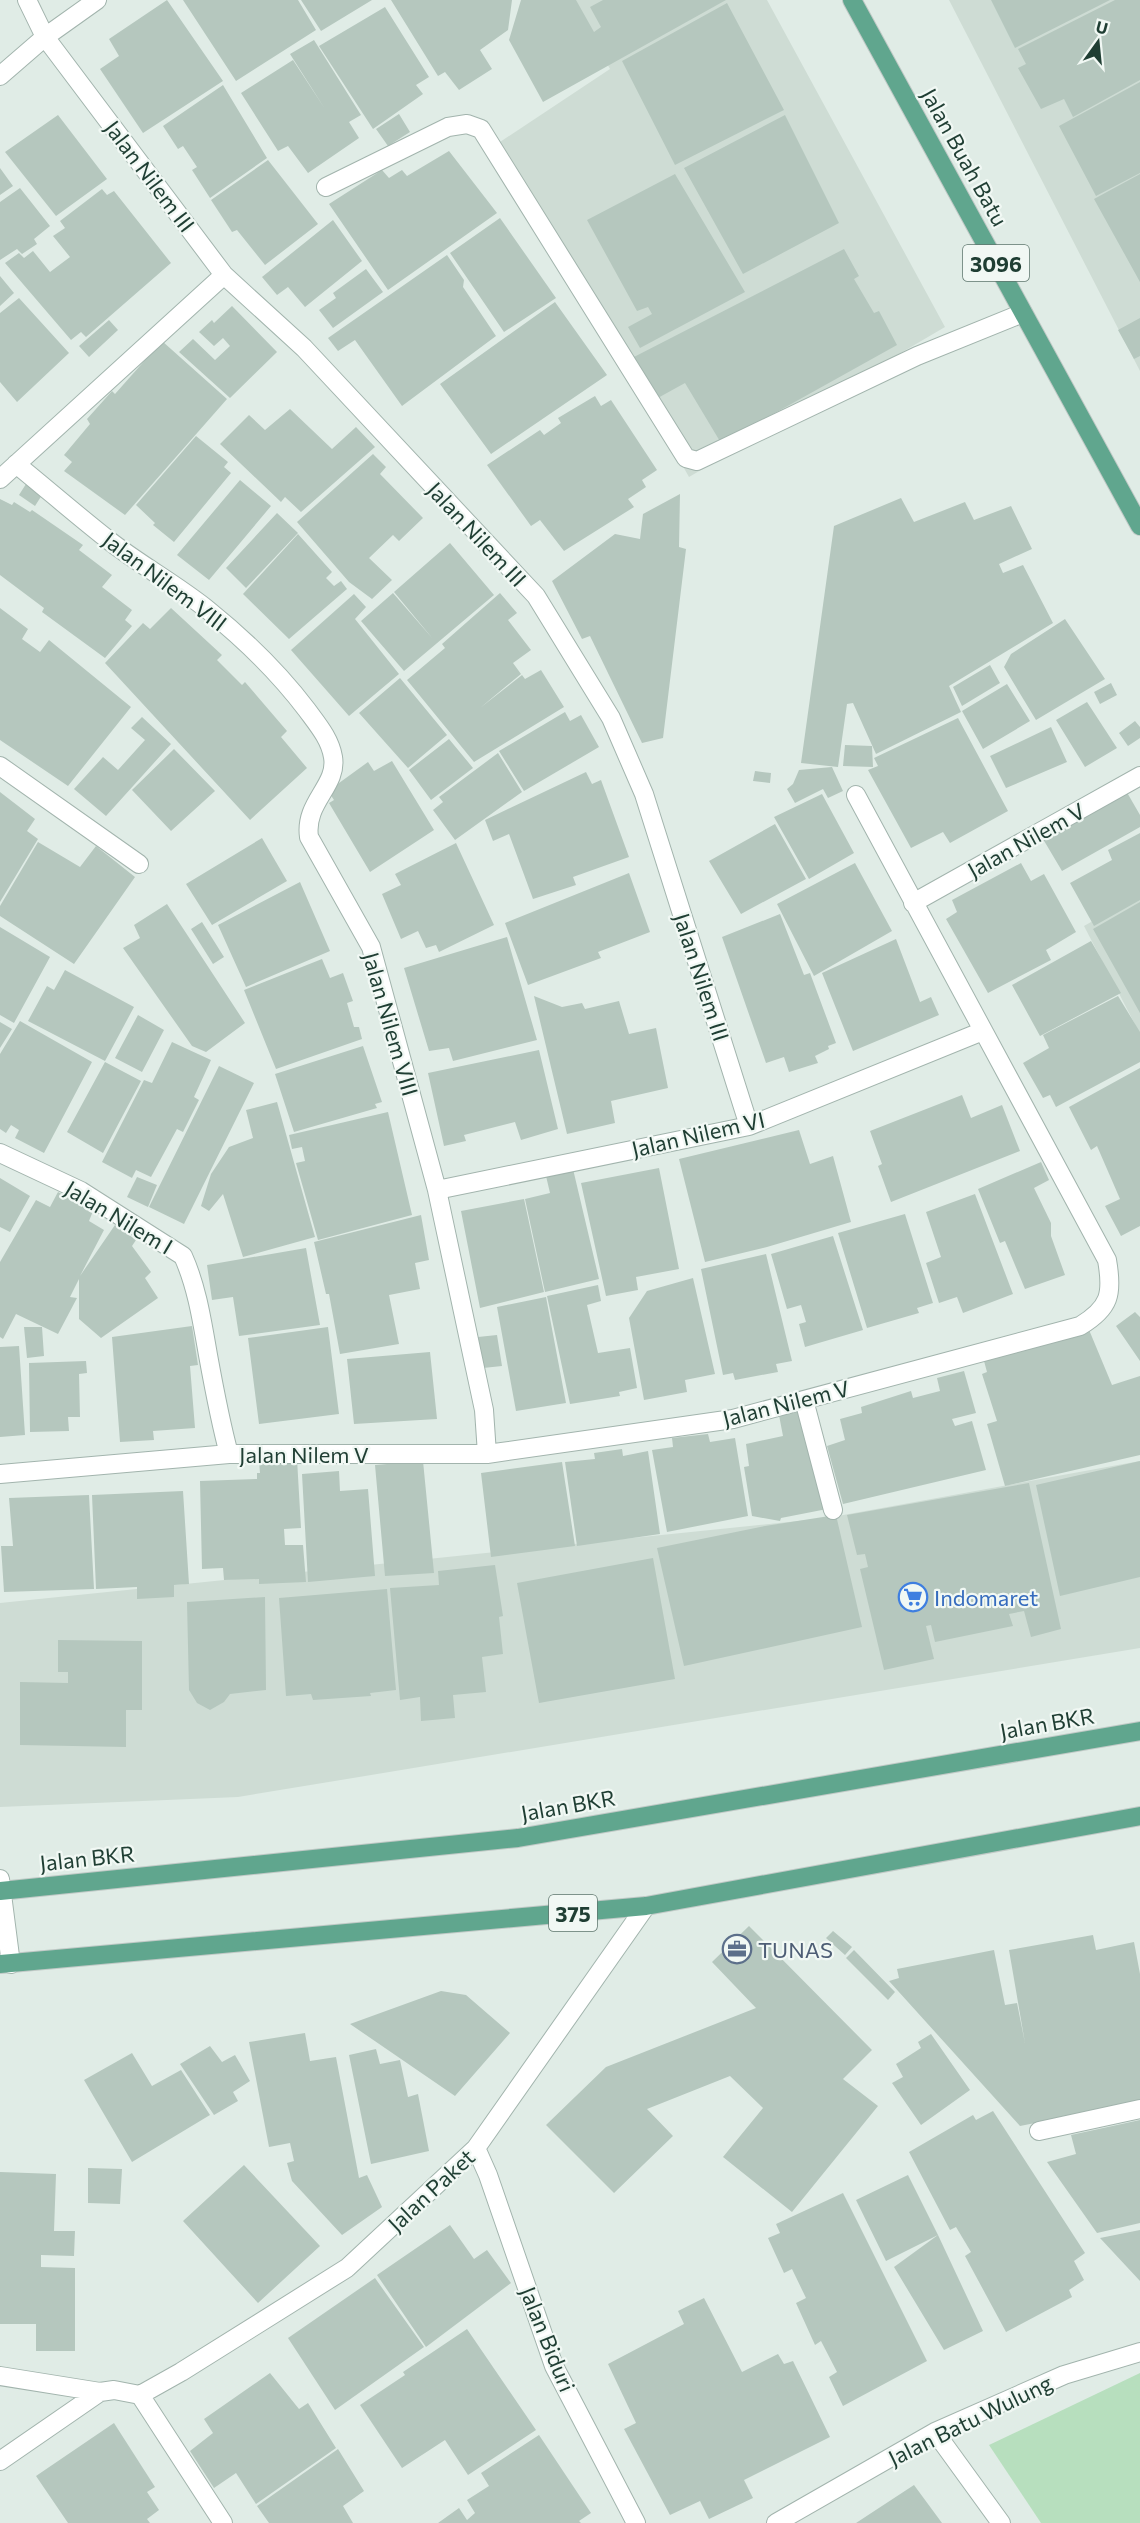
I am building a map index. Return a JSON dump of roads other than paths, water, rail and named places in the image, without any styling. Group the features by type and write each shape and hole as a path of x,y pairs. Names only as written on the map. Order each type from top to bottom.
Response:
{"main road":[{"name":"Jalan Buah Batu","path":"852,0 1140,526"},
{"name":"Jalan BKR","path":"0,1887 518,1838 1140,1731"},
{"name":"375","path":"5,1964 646,1906 1140,1816"}],"street":[{"name":"Jalan Nilem III","path":"27,0 45,37 224,274 304,348 536,596 611,718 644,794 749,1126"},
{"path":"0,76 45,37 97,0"},
{"path":"326,187 448,127 466,124 481,129 686,458 697,461 917,356 1023,313"},
{"path":"0,479 224,274"},
{"name":"Jalan Nilem VIII","path":"16,464 112,543 208,609 285,681 326,736 334,759 333,770 331,779 311,810 307,824 309,837 371,947 437,1190 484,1410 488,1454"},
{"path":"0,766 140,864"},
{"name":"Jalan Nilem V","path":"913,903 1140,776"},
{"name":"Jalan Nilem V","path":"0,1474 229,1455 488,1454 733,1419 1080,1326 1099,1314 1108,1298 1110,1278 1107,1260 856,795"},
{"name":"Jalan Nilem VI","path":"437,1190 749,1126 983,1031"},
{"name":"Jalan Nilem I","path":"0,1153 81,1191 183,1256 200,1309 219,1414 229,1455"},
{"path":"804,1400 833,1510"},
{"path":"0,1887 5,1964"},
{"name":"Jalan Paket","path":"140,2395 181,2372 347,2268 476,2148 646,1906"},
{"path":"1039,2132 1140,2109"},
{"name":"Jalan Biduri","path":"476,2148 488,2175 554,2366 636,2523"},
{"name":"Jalan Batu Wulung","path":"776,2523 935,2432 1064,2375 1140,2352"},
{"path":"0,2376 100,2392 114,2390 140,2395 223,2523"},
{"path":"0,2461 100,2392"},
{"path":"935,2432 1001,2523"}],"place":[{"name":"Indomaret","path":"913,1597"},
{"name":"TUNAS","path":"737,1949"}]}
